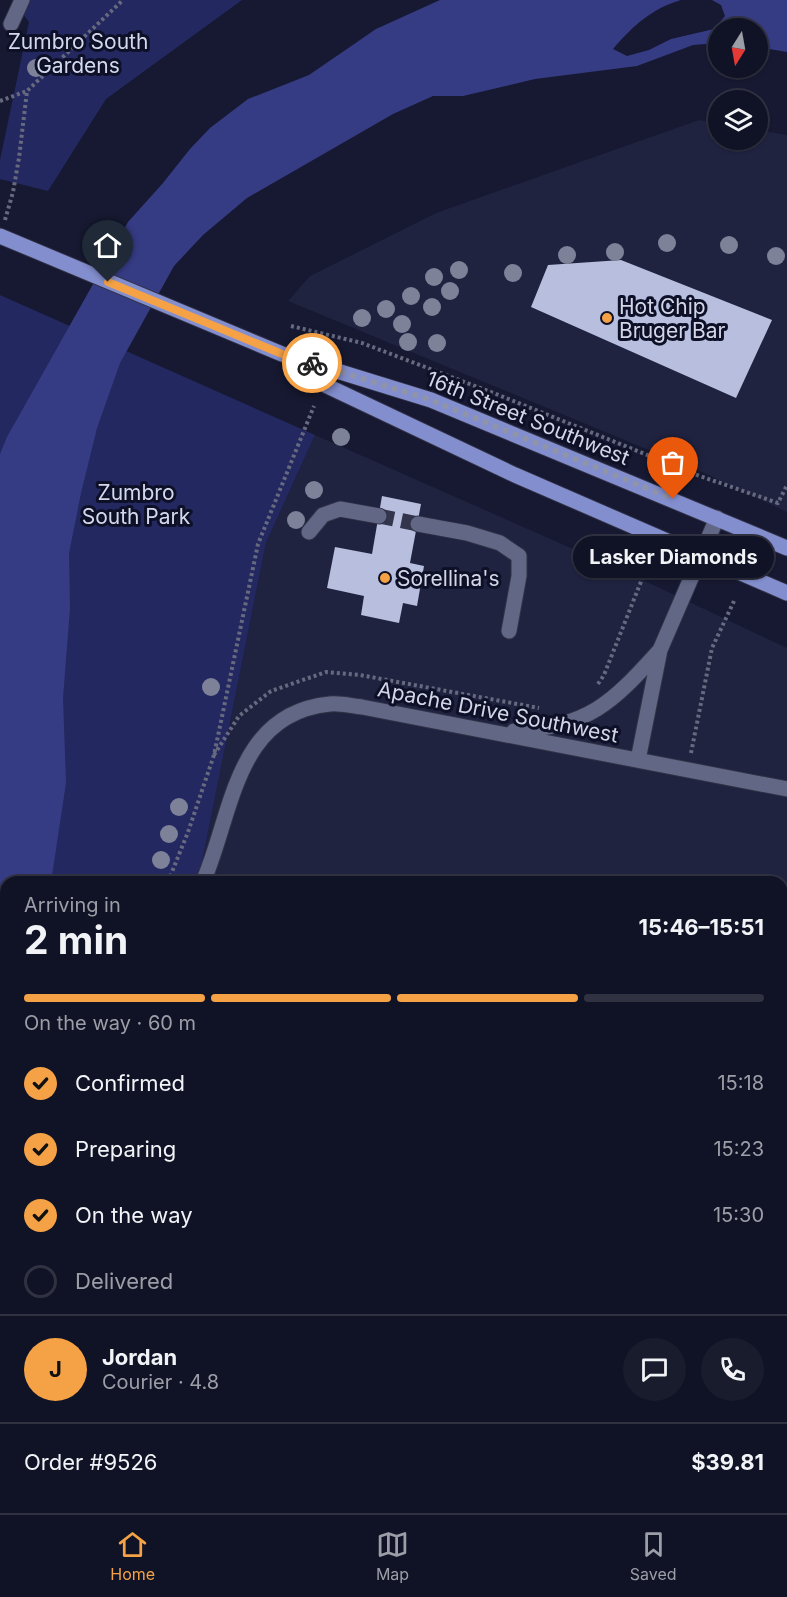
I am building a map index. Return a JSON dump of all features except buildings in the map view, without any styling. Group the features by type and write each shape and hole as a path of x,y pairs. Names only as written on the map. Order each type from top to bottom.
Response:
{"main road":[{"name":"16th Street Southwest","path":"2,230 282,354 431,400 787,548"},
{"name":"16th Street Southwest","path":"282,354 325,385 494,465 787,593"}],"street":[{"path":"11,24 22,0"},
{"path":"309,532 323,515 340,509 379,516"},
{"name":"Apache Drive Southwest","path":"205,876 239,775 251,751 265,733 282,720 303,710 330,704 362,707 638,760 660,650 717,518"},
{"path":"418,524 467,533 500,543 519,556 519,576 510,631"},
{"path":"491,732 539,729 570,723 595,712 621,692 660,650"},
{"path":"638,760 787,789"}],"path":[{"path":"0,101 27,91 123,0"},
{"path":"2,230 15,180 27,91"},
{"path":"291,326 362,343 697,475 778,503 787,485"},
{"path":"170,876 188,832 213,755 258,544 314,406"},
{"path":"592,692 604,675 644,574"},
{"path":"688,770 712,648 735,599"},
{"path":"213,755 239,716 271,691 326,672 360,675 541,708"}],"shaded area":[{"path":"440,0 681,0 652,13 628,32 613,49 627,56 649,50 671,39 708,30 708,44 693,45 637,66 535,79 463,96 433,96 393,114 247,198 203,235 174,266 120,363 97,428 81,493 69,553 70,608 63,698 66,783 52,876 0,876 0,454 7,437 128,222 210,128 248,99 309,75 376,29"},
{"path":"712,0 787,0 787,52 768,49 768,18 723,18 725,16 721,5"},
{"path":"699,120 708,121 708,150 768,150 768,132 787,135 787,512 702,472 288,301 310,276 436,213"},
{"path":"315,435 630,574 787,648 787,876 199,876 266,543"}],"green space":[{"name":"Zumbro South Gardens","path":"24,0 242,0 106,99 48,191 0,179 0,160 29,22 22,13"},
{"name":"Zumbro South Park","path":"0,295 315,435 266,543 199,876 0,876"}],"tunnel":[{"path":"379,516 418,524"}],"way so far":[{"path":"312,363 431,400 673,499"}],"place":[{"name":"Hot Chip Bruger Bar","path":"607,318"},
{"name":"Lasker Diamonds","path":"673,499"},
{"name":"Sorellina's","path":"385,578"}],"route":[{"path":"108,282 282,354 312,363"}]}
